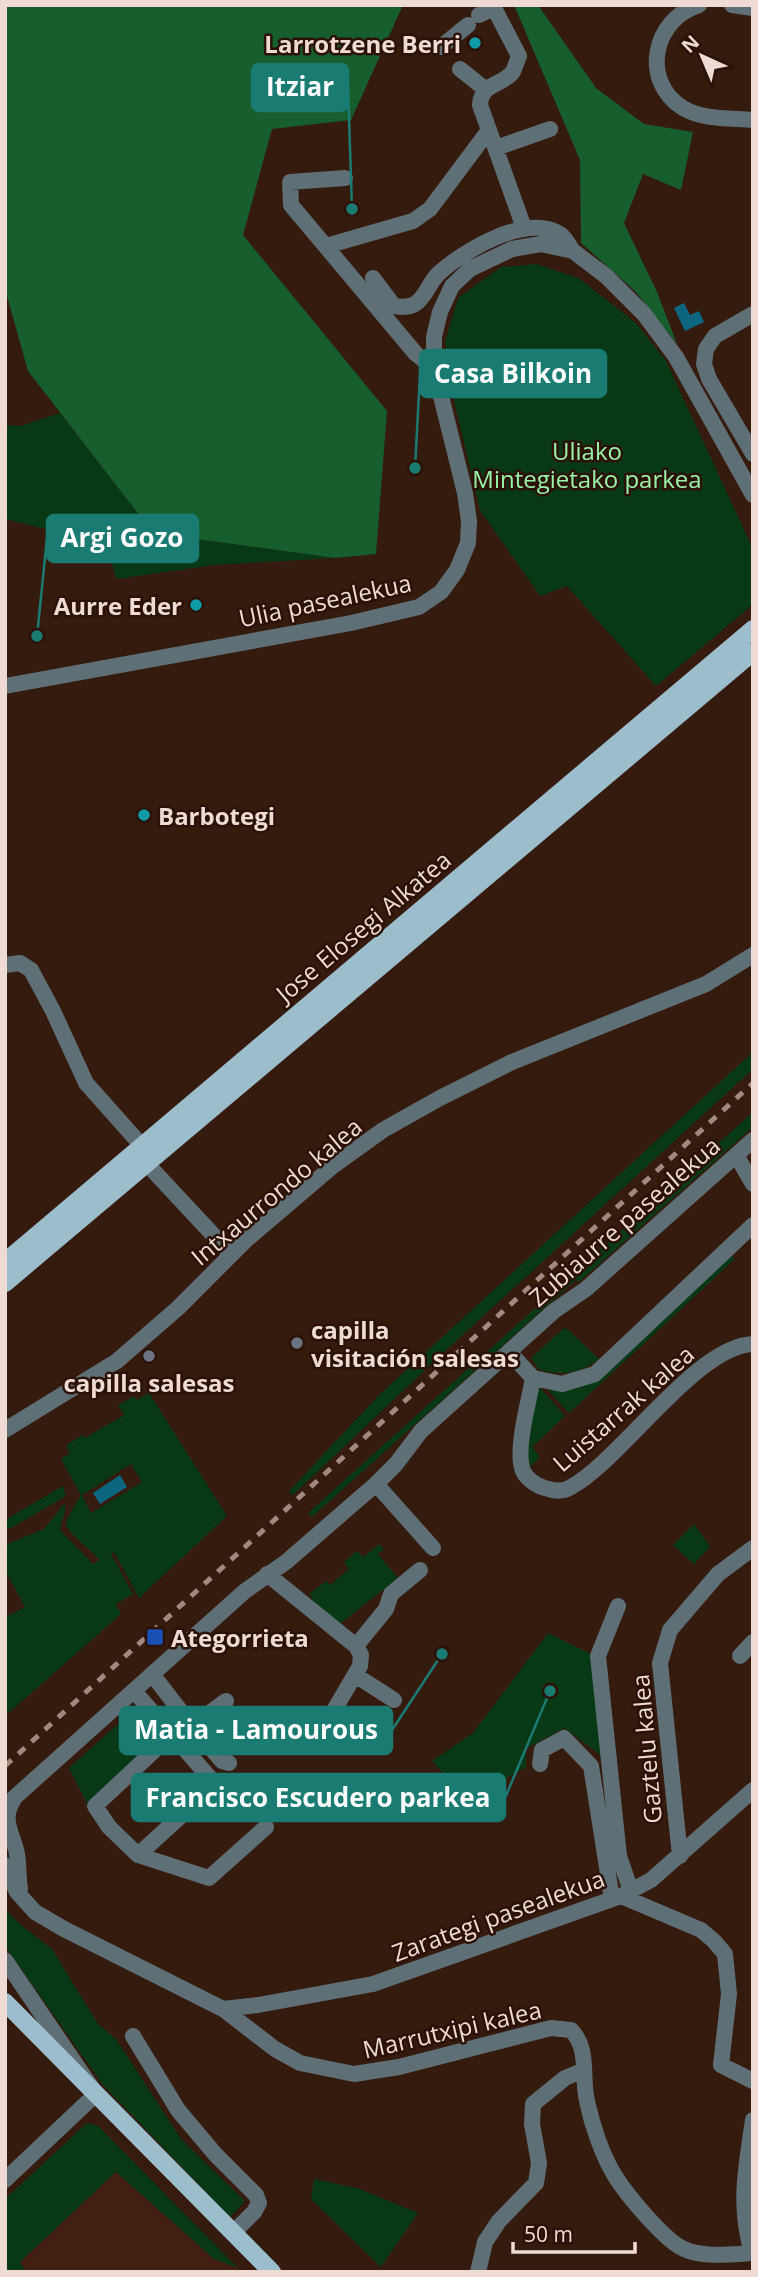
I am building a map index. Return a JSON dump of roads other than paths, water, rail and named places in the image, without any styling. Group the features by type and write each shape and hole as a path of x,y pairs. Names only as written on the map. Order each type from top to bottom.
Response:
{"main road":[{"name":"Jose Elosegi Alkatea","path":"5,1262 753,629"},
{"path":"5,1283 753,652"},
{"path":"5,2002 269,2271"}],"street":[{"path":"699,5 677,16 663,32 656,64 662,85 676,103 696,114 753,120"},
{"path":"732,5 753,8"},
{"path":"441,47 473,20 494,8 519,55 512,73 485,89 480,97 480,104 524,228"},
{"path":"460,69 485,89"},
{"path":"496,148 550,129"},
{"path":"326,246 413,221 430,209 489,130"},
{"path":"345,178 290,182 291,205 416,354 434,368"},
{"path":"373,278 394,306 403,308 414,304 424,295 436,276 457,258 505,234 524,228 549,229 562,234 573,251"},
{"name":"Ulia pasealekua","path":"5,686 351,623 419,607 441,592 457,570 468,543 469,521 465,493 434,368 434,337 440,312 452,286 470,270 512,249 541,244 573,251 607,276 644,314 676,357 753,495"},
{"path":"753,314 715,336 706,349 704,364 709,379 753,454"},
{"name":"Intxaurrondo kalea","path":"5,1430 117,1360 178,1308 231,1254 333,1166 395,1123 512,1062 706,984 753,956"},
{"path":"5,965 20,963 31,970 86,1083 142,1146"},
{"name":"Zubiaurre pasealekua","path":"10,1802 267,1574 286,1562 376,1484 396,1464 421,1431 554,1311 586,1289 753,1140"},
{"path":"736,1155 753,1184"},
{"path":"147,1164 231,1254"},
{"name":"Luistarrak kalea","path":"753,1224 595,1374 562,1384 533,1378 525,1419 522,1467 529,1479 542,1488 557,1491 569,1488 593,1471 702,1367 726,1351 753,1344"},
{"path":"509,1352 533,1378"},
{"path":"376,1484 433,1548"},
{"name":"Gaztelu kalea","path":"680,1856 660,1663 670,1630 718,1574 753,1548"},
{"path":"356,1646 386,1609 391,1594 420,1570"},
{"path":"267,1574 356,1646 362,1661 318,1736"},
{"path":"618,1606 598,1656 621,1895"},
{"path":"740,1656 753,1642"},
{"path":"152,1674 222,1761 229,1763"},
{"path":"355,1675 394,1700"},
{"path":"134,1691 172,1734 211,1789 138,1855"},
{"path":"192,1726 226,1700"},
{"path":"172,1734 95,1806 109,1827 138,1855 209,1878 266,1827"},
{"path":"540,1764 542,1750 564,1738 592,1766 621,1895"},
{"name":"Zarategi pasealekua","path":"223,2009 373,1984 621,1895 651,1880 753,1790"},
{"path":"10,1802 7,1824 18,1857 22,1899"},
{"name":"Marrutxipi kalea","path":"5,1865 12,1884 35,1912 223,2009 265,2042 300,2063 354,2074 398,2067 551,2028 571,2030 580,2039 586,2099 614,2175 659,2229 684,2249 729,2254 752,2253"},
{"path":"621,1895 701,1930 725,1954 729,1994 721,2065 753,2081"},
{"path":"5,1960 96,2095 5,2180"},
{"path":"133,2036 178,2110 215,2154 256,2195 259,2203 254,2212 233,2233"},
{"path":"478,2272 485,2242 499,2221 536,2183 539,2163 532,2124 533,2104 565,2078 584,2070"},
{"path":"752,2253 743,2194 753,2120"}],"water":[{"path":"684,303 690,315 699,311 704,322 685,331 674,308"},
{"path":"120,1475 127,1487 100,1504 93,1493"}],"railway":[{"path":"5,1766 753,1083"}],"place":[{"name":"Larrotzene Berri","path":"475,43"},
{"name":"Itziar","path":"352,209"},
{"name":"Casa Bilkoin","path":"415,468"},
{"name":"Aurre Eder","path":"196,605"},
{"name":"Argi Gozo","path":"37,636"},
{"name":"Barbotegi","path":"144,815"},
{"name":"capilla visitación salesas","path":"297,1343"},
{"name":"capilla salesas","path":"149,1356"},
{"name":"Ategorrieta","path":"155,1637"},
{"name":"Matia - Lamourous","path":"442,1654"},
{"name":"Francisco Escudero parkea","path":"550,1691"}],"park label":[{"name":"Uliako Mintegietako parkea","path":"587,464"}]}
